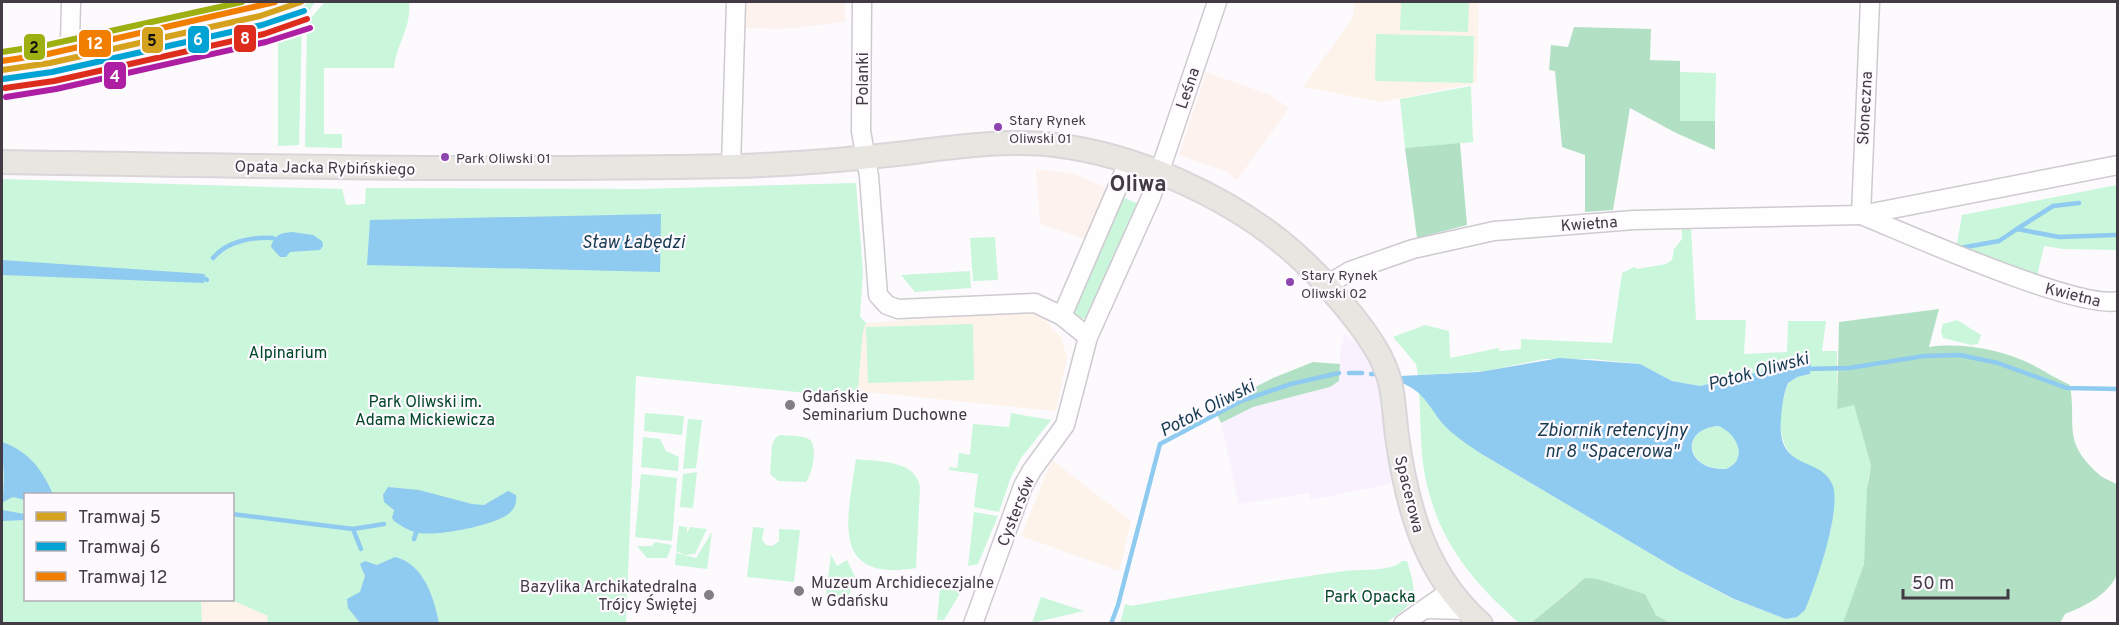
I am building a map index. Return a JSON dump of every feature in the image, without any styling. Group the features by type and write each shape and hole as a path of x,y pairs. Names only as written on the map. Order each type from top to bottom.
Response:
{"main road":[{"name":"Opata Jacka Rybińskiego","path":"2,162 416,168 730,166 1030,144 1080,150 1158,174"},
{"name":"Spacerowa","path":"1158,174 1216,199 1250,219 1289,248 1327,285 1376,349 1390,382 1404,479 1416,527 1433,564 1450,591 1474,617"}],"street":[{"path":"70,41 71,2"},
{"path":"730,166 736,2"},
{"name":"Polanki","path":"862,2 861,131 878,295 887,305 898,309 1035,303 1062,316"},
{"name":"Leśna","path":"1158,174 1217,2"},
{"name":"Słoneczna","path":"1861,215 1859,207 1870,2"},
{"path":"1088,337 1062,316 1128,163"},
{"name":"Kwietna","path":"1327,285 1350,271 1413,249 1494,231 1634,220 1861,215 2118,165"},
{"name":"Cystersów","path":"973,624 1023,486 1065,425 1088,337 1151,197 1158,174"},
{"name":"Kwietna","path":"1861,215 2042,286 2104,303 2118,301"},
{"path":"1403,624 1450,591"},
{"path":"1425,609 1474,617"}],"shaded area":[{"path":"741,2 845,2 845,22 782,29 740,28"},
{"path":"1354,2 1479,2 1477,83 1382,102 1303,87 1353,18"},
{"path":"1206,72 1270,95 1289,108 1237,180 1227,172 1179,155"},
{"path":"1036,169 1074,174 1105,187 1085,239 1040,224"},
{"path":"1028,312 1040,315 1061,337 1067,358 1056,411 857,391 863,331 866,323"},
{"path":"1344,334 1358,343 1377,378 1391,484 1310,500 1309,493 1239,504 1221,423 1253,407 1330,387 1339,381 1340,350"},
{"path":"1052,460 1131,521 1119,571 1021,536"},
{"path":"201,601 234,601 268,616 267,623 202,623"}],"green space":[{"path":"315,2 302,22 299,145 278,146 278,34 218,31 278,16"},
{"path":"325,2 409,2 406,28 394,68 324,68 324,134 342,134 342,148 305,147 307,22"},
{"path":"1401,2 1469,2 1468,32 1400,30"},
{"path":"1574,27 1651,29 1650,60 1680,61 1680,121 1715,121 1715,150 1676,133 1630,108 1613,210 1585,212 1585,155 1562,147 1555,71 1549,70 1551,45 1568,47"},
{"path":"1376,34 1474,36 1473,83 1375,81"},
{"path":"1680,72 1716,73 1715,121 1680,121"},
{"path":"1471,86 1473,142 1405,148 1400,99"},
{"path":"1460,143 1467,225 1417,238 1405,148"},
{"name":"Park Oliwski im. Adama Mickiewicza","path":"2,179 342,189 346,205 365,204 366,188 641,189 856,183 863,272 860,317 866,323 863,331 857,398 636,376 626,623 267,623 268,616 234,601 234,493 24,493 24,601 201,601 202,623 2,624"},
{"path":"2117,185 2117,250 2063,249 2044,246 2036,280 1956,249 1962,215"},
{"path":"1120,196 1141,205 1088,319 1078,318 1072,312"},
{"path":"1691,228 1696,320 1746,320 1744,354 1787,352 1788,321 1826,321 1822,351 1837,351 1837,408 1854,405 1871,466 1868,479 1864,564 1846,619 1843,623 1670,623 1656,615 1645,594 1598,579 1577,584 1531,623 1519,623 1472,575 1459,558 1438,520 1423,466 1419,393 1423,394 1438,416 1480,453 1680,571 1733,599 1786,619 1797,617 1805,610 1831,530 1833,487 1803,466 1788,451 1783,441 1781,416 1788,383 1797,377 1810,374 1810,364 1784,366 1700,386 1672,381 1640,364 1593,359 1544,359 1486,371 1418,375 1416,364 1393,337 1425,325 1449,331 1450,358 1499,348 1499,351 1521,349 1521,339 1612,343 1622,273 1634,267 1637,269 1666,264 1672,260 1674,249 1682,239 1682,229"},
{"path":"995,237 998,280 973,281 970,238"},
{"path":"970,271 971,288 915,292 901,275"},
{"path":"1939,309 1929,347 1955,346 1996,351 2033,365 2070,385 2075,443 2088,464 2101,476 2117,485 2118,571 2115,579 2096,598 2065,614 2060,623 1843,623 1864,564 1867,488 1871,466 1854,405 1837,409 1839,322"},
{"path":"1957,320 1981,335 1978,344 1971,345 1943,338 1941,331 1943,324"},
{"path":"973,324 974,380 868,383 866,327"},
{"path":"1313,362 1340,364 1339,381 1330,387 1253,407 1221,423 1214,408 1273,378"},
{"path":"645,413 684,416 682,435 644,431"},
{"path":"1011,413 1051,420 1021,458 1011,477 999,512 974,507 978,474 949,470 949,467 957,468 959,453 970,455 973,424 1009,427"},
{"path":"688,419 702,420 696,468 683,469"},
{"path":"1718,426 1730,433 1738,446 1737,459 1726,469 1712,468 1702,463 1695,457 1692,449 1697,434"},
{"path":"781,435 804,437 810,440 814,449 813,461 806,482 778,481 770,474 772,445 776,437"},
{"path":"643,437 660,439 666,451 679,457 678,471 641,467"},
{"path":"856,459 904,467 917,478 920,487 916,568 888,570 868,565 856,555 850,540 848,522"},
{"path":"697,472 693,508 680,507 683,474"},
{"path":"641,474 677,478 672,541 635,537"},
{"path":"974,512 998,516 978,564 968,566"},
{"path":"679,526 687,527 687,533 690,527 707,529 695,554 685,555 676,551"},
{"path":"753,527 764,528 762,540 766,545 772,546 779,541 779,529 800,530 794,582 747,577"},
{"path":"712,532 707,569 675,565 676,553 696,558"},
{"path":"655,542 672,545 667,558 647,558 637,546 652,546"},
{"path":"831,555 837,566 847,560 856,579 851,580 849,603 825,600"},
{"name":"Park Opacka","path":"1407,561 1413,583 1413,598 1404,609 1386,623 1120,624 1125,604 1131,606 1264,583 1391,567"},
{"path":"941,578 966,583 944,620 937,620"},
{"path":"1585,578 1598,579 1645,594 1656,615 1670,623 1531,623"},
{"path":"1041,597 1084,611 1032,623"}],"water":[{"name":"Staw Łabędzi","path":"661,214 660,272 367,265 370,220"},
{"path":"292,232 313,235 322,241 323,246 320,250 290,252 286,257 280,257 271,247 272,243 278,235"},
{"path":"2,260 205,274 204,283 2,275"},
{"name":"Zbiornik retencyjny nr 8 \"Spacerowa\"","path":"1560,358 1640,364 1672,381 1700,386 1784,366 1811,363 1810,374 1797,377 1788,383 1781,419 1781,436 1785,448 1792,456 1827,476 1833,486 1835,498 1831,530 1805,610 1797,617 1786,619 1734,599 1680,571 1480,453 1453,434 1424,398 1402,383 1401,376 1479,372","holes":["1718,426 1735,440 1739,453 1733,465 1726,469 1712,468 1695,457 1692,449 1693,441 1697,434 1706,429"]},
{"path":"2,442 19,450 33,462 52,493 24,493 24,500 13,497 3,502"},
{"path":"388,487 419,490 484,505 508,491 516,495 516,501 509,513 489,523 451,532 428,534 409,530 394,521 392,518 394,510 384,502 383,495"},
{"path":"2,510 24,514 24,520 2,521"},
{"path":"395,557 413,567 426,583 439,623 360,623 348,608 347,599 360,592 365,576 360,564 365,561 377,565"}],"waterway":[{"path":"2017,229 2053,206 2079,203"},
{"path":"1960,248 1999,241 2017,229 2059,237 2115,235"},
{"path":"213,258 225,248 240,241 273,238"},
{"name":"Potok Oliwski","path":"1805,369 1849,368 1924,356 1960,355 1998,363 2067,388 2118,389"},
{"name":"Potok Oliwski","path":"1111,624 1160,444 1241,401 1291,384 1339,373"},
{"name":"Potok Oliwski","path":"1349,373 1362,373"},
{"name":"Potok Oliwski","path":"1371,374 1377,374"},
{"name":"Potok Oliwski","path":"234,514 353,529 384,524"},
{"name":"Potok Oliwski","path":"414,539 418,527"},
{"name":"Potok Oliwski","path":"353,529 361,549"}],"tram line":[{"name":"12","path":"2,61 48,54 275,2"},
{"name":"5","path":"2,70 50,63 260,16 301,2"},
{"name":"6","path":"3,79 52,72 262,25 304,11"},
{"name":"8","path":"5,88 54,81 264,34 307,19"}],"transit line":[{"name":"2","path":"2,52 47,45 242,2"},
{"name":"4","path":"6,97 56,89 266,42 310,28"}],"place":[{"name":"Stary Rynek Oliwski 01","path":"998,127"},
{"name":"Park Oliwski 01","path":"445,157"},
{"name":"Stary Rynek Oliwski 02","path":"1290,282"},
{"name":"Gdańskie Seminarium Duchowne","path":"790,405"},
{"name":"Muzeum Archidiecezjalne w Gdańsku","path":"799,591"},
{"name":"Bazylika Archikatedralna Trójcy Świętej","path":"709,595"}],"district":[{"name":"Oliwa","path":"1138,183"}],"park label":[{"name":"Alpinarium","path":"288,352"}]}
